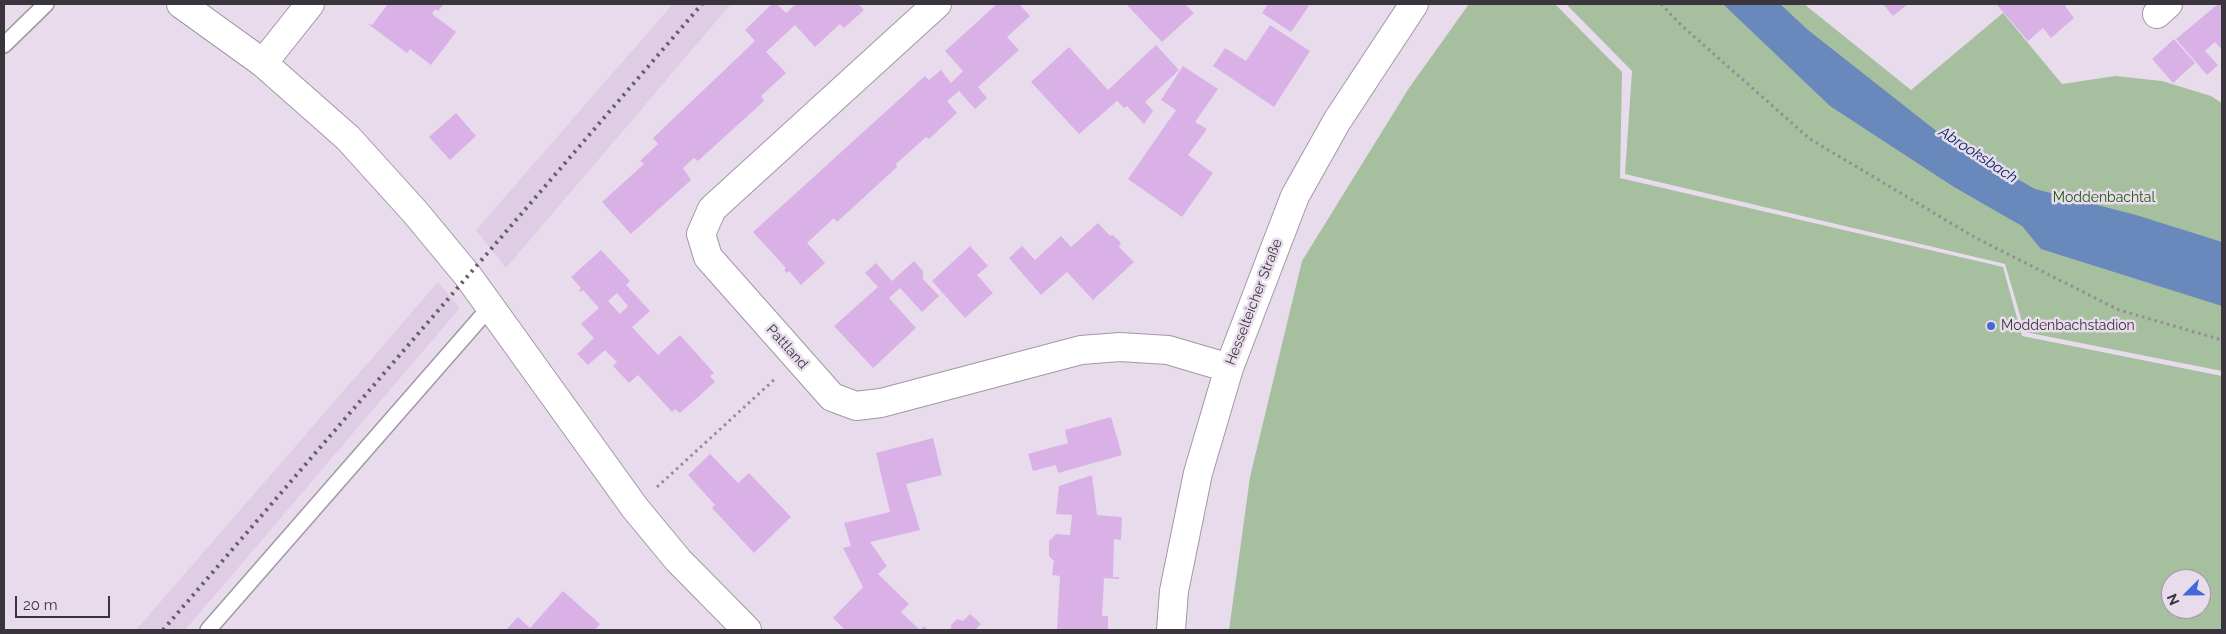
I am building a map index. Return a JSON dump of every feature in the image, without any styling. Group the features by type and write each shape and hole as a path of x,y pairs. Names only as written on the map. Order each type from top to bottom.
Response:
{"street":[{"path":"181,4 263,64 348,138 415,212 490,307 635,508 678,560 747,630"},
{"path":"263,64 310,4"},
{"name":"Pattland","path":"937,4 712,209 701,234 708,257 832,397 856,406 881,403 1081,350 1120,347 1168,350 1229,368"},
{"name":"Hesselteicher Straße","path":"1172,630 1174,590 1198,474 1229,368 1295,196 1337,121 1414,4"}],"lane":[{"path":"4,45 46,4"},
{"path":"208,630 490,307"}],"path":[{"path":"1661,4 1681,25 1795,127 1826,149 1976,238 2119,310 2222,340"},
{"path":"635,508 797,359"}],"shaded area":[{"path":"673,4 731,4 506,268 476,230"},
{"path":"438,282 460,308 185,630 136,630"}],"green space":[{"path":"1469,4 1555,4 1622,72 1620,178 2003,267 2022,336 2222,376 2222,630 1229,630 1250,477 1302,261 1409,88"},
{"name":"Moddenbachtal","path":"1566,4 1804,4 1911,90 2003,13 2062,84 2115,76 2162,81 2211,96 2222,103 2222,371 2025,332 2005,264 1625,174 1632,71"}],"water":[{"path":"1723,4 1780,4 1808,30 1944,137 2035,189 2136,215 2222,242 2222,306 2041,249 2022,226 1954,187 1830,106"}],"building":[{"path":"388,4 444,4 438,11 435,9 432,14 456,32 431,65 410,49 407,53 368,24 372,25"},
{"path":"772,4 777,4 786,13 796,4 858,4 864,10 844,28 840,24 815,47 795,25 766,52 786,73 761,96 764,101 698,161 694,158 683,168 691,180 631,234 602,202 644,164 640,161 658,144 653,138 755,41 745,30"},
{"path":"997,4 1019,4 1030,16 1007,37 1019,50 978,87 987,98 975,109 959,91 947,101 957,113 929,139 926,137 896,164 897,167 837,222 834,218 807,243 825,263 801,285 789,271 787,273 784,270 786,268 753,232 925,76 929,80 941,70 951,83 963,71 945,51"},
{"path":"1126,4 1185,4 1194,13 1162,42"},
{"path":"1268,4 1306,4 1309,6 1291,32 1262,13"},
{"path":"1883,4 1908,4 1893,16"},
{"path":"2067,4 2065,6 2074,18 2051,38 2043,28 2028,41 1997,5"},
{"path":"2218,4 2222,4 2222,50 2215,42 2205,51 2218,65 2207,75 2176,39"},
{"path":"1270,25 1310,51 1274,107 1213,66 1225,48 1246,61"},
{"path":"2174,39 2195,63 2173,83 2152,59"},
{"path":"1156,45 1179,70 1145,102 1153,111 1144,124 1127,106 1124,108 1117,101 1079,134 1031,82 1069,47 1108,90"},
{"path":"1183,66 1218,89 1195,122 1207,129 1188,155 1213,173 1182,217 1128,179 1176,110 1161,100"},
{"path":"456,113 476,136 450,160 429,137"},
{"path":"1098,223 1110,236 1113,235 1121,243 1119,247 1134,262 1093,300 1067,272 1041,295 1009,258 1022,246 1035,260 1061,236 1071,247"},
{"path":"970,246 988,266 977,275 993,293 965,318 932,281"},
{"path":"601,250 630,281 626,285 650,311 632,327 658,355 680,335 714,373 710,376 715,382 680,413 675,409 672,412 638,375 629,383 613,366 617,362 605,350 588,365 577,354 594,338 581,324 599,308 583,290 581,292 579,290 581,288 571,277","holes":["617,293 628,306 620,314 608,301"]},
{"path":"914,261 923,271 923,279 939,296 922,312 900,288 889,298 916,328 873,368 834,326 878,287 865,273 876,263 892,281"},
{"path":"1111,417 1122,455 1058,473 1056,465 1033,471 1028,454 1068,443 1065,430"},
{"path":"933,438 942,475 906,484 920,530 870,542 887,566 878,574 909,604 901,612 920,630 845,630 833,618 863,587 843,548 851,546 844,523 890,512 876,453"},
{"path":"710,454 738,483 749,473 791,517 754,553 712,508 715,505 688,475"},
{"path":"1092,475 1097,515 1122,517 1121,540 1114,539 1113,577 1119,577 1119,579 1104,578 1102,616 1108,616 1108,630 1057,630 1060,576 1052,575 1054,561 1049,556 1049,541 1056,534 1070,535 1072,515 1056,514 1059,486"},
{"path":"563,591 600,624 595,630 506,630 518,617 530,628"},
{"path":"970,614 981,624 975,630 951,630 951,625 957,619 963,621"},
{"path":"924,626 928,630 920,630"}],"railway":[{"path":"163,630 702,4"}],"place":[{"name":"Moddenbachstadion","path":"1991,326"}],"water label":[{"name":"Abrooksbach","path":"1978,155"}]}
